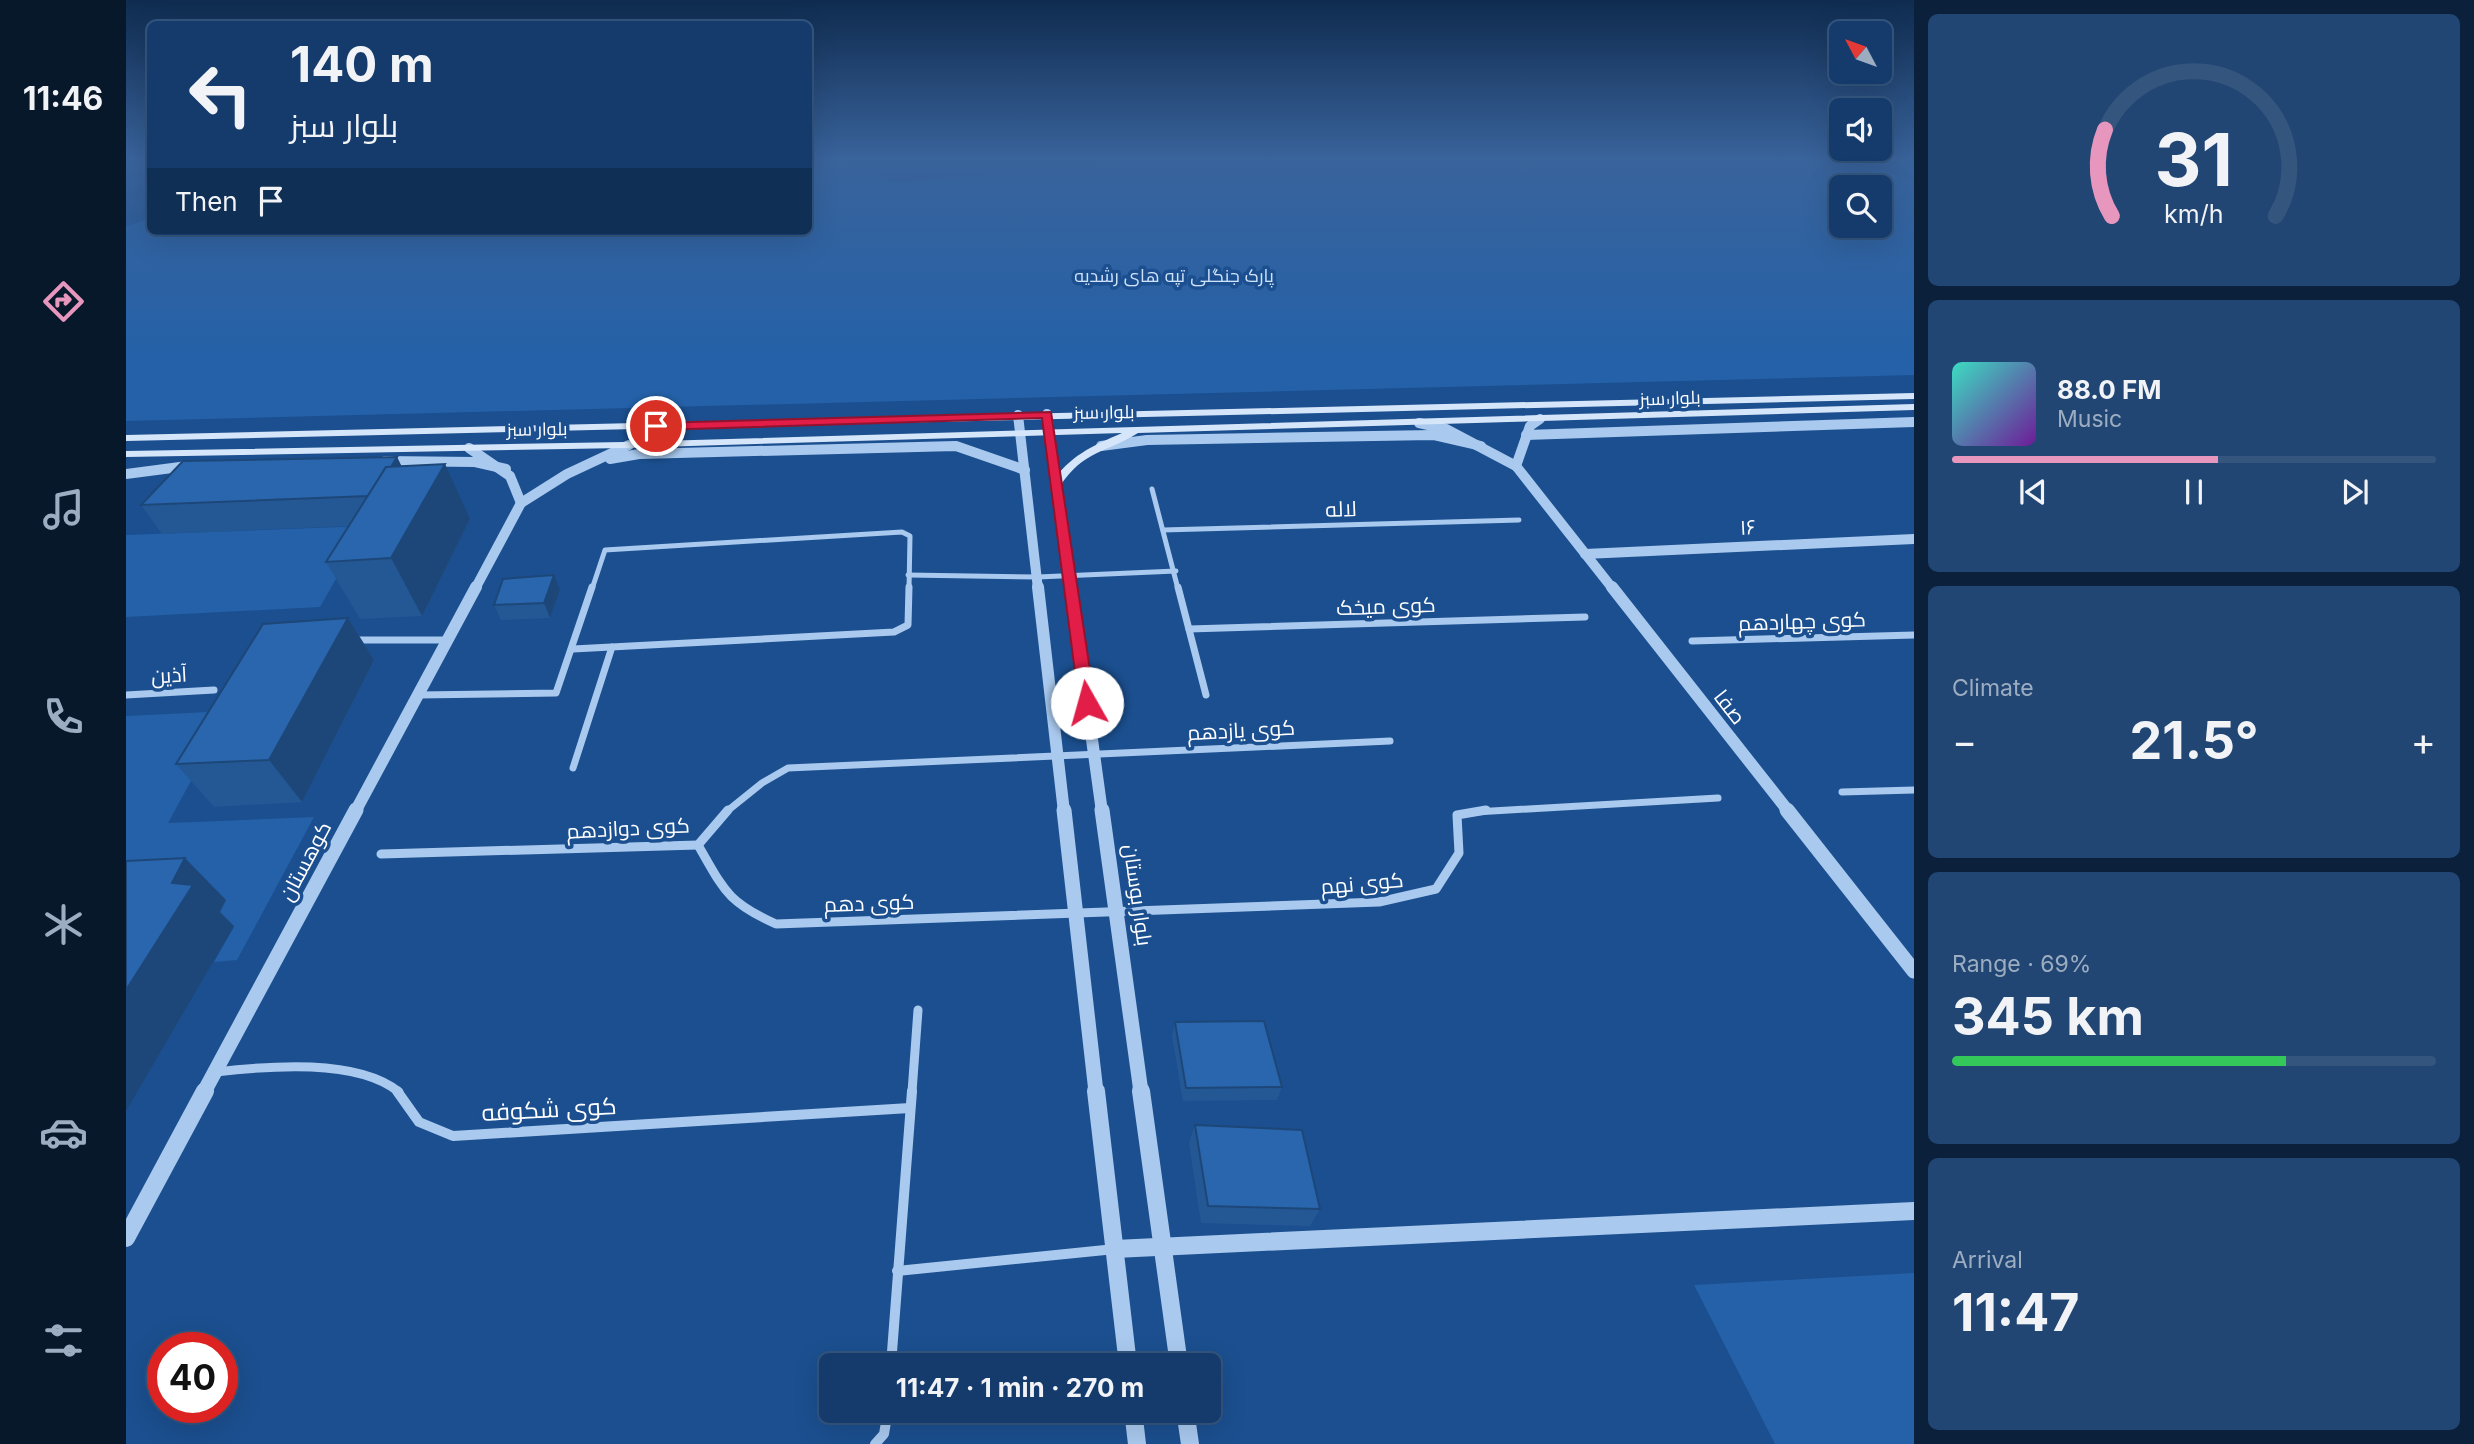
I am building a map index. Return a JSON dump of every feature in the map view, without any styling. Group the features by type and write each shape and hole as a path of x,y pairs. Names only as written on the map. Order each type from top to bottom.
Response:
{"main road":[{"name":"بلوار سبز","path":"126,438 1047,414 1914,396"},
{"name":"بلوار سبز","path":"126,454 629,445 1914,407"},
{"path":"1056,484 1066,466 1079,455 1142,429"}],"street":[{"path":"1047,414 1050,431"},
{"path":"1018,415 1127,1353"},
{"path":"1419,423 1446,429 1516,467 1530,426 1540,419"},
{"path":"1526,435 1914,422"},
{"name":"بلوار بوستان","path":"1050,431 1177,1353"},
{"path":"1101,446 1147,440 1433,435 1481,446"},
{"path":"469,448 506,469 519,488 522,503 567,474 629,445"},
{"path":"593,462 639,454 956,446 1025,470"},
{"path":"380,461 461,462 506,469"},
{"path":"126,474 161,467 202,465"},
{"name":"صفا","path":"1516,467 1914,971"},
{"path":"1152,489 1176,571 1206,695"},
{"name":"کوهستان","path":"126,1238 132,1214 215,1073 522,503"},
{"name":"لاله","path":"1163,530 1519,520"},
{"path":"418,695 556,693 605,550 902,532 910,536 908,625 894,632 573,649"},
{"name":"۱۶","path":"1585,554 1914,539"},
{"path":"908,575 1038,577 1176,571"},
{"name":"کوی میخک","path":"1189,629 1585,617"},
{"name":"کوی چهاردهم","path":"1692,641 1914,635"},
{"path":"337,640 447,640"},
{"path":"573,768 611,647"},
{"name":"آذین","path":"126,695 214,690"},
{"name":"کوی یازدهم","path":"1059,755 1390,741"},
{"name":"کوی دوازدهم","path":"382,854 698,845 712,825 760,782 788,768 1059,755"},
{"path":"1842,792 1914,790"},
{"name":"کوی نهم","path":"1115,910 1380,902 1416,896 1436,889 1459,853 1457,815 1487,810 1718,798"},
{"name":"کوی دهم","path":"698,845 720,884 741,908 776,924 1115,910"},
{"path":"892,1353 918,1010"},
{"name":"کوی شکوفه","path":"215,1073 245,1067 330,1068 367,1073 398,1090 412,1117 438,1132 453,1136 910,1108"},
{"path":"897,1271 1115,1248 1914,1211"},
{"path":"875,1444 884,1434 886,1423"},
{"path":"1135,1423 1137,1444"},
{"path":"1187,1423 1190,1444"}],"green space":[{"name":"پارک جنگلی تپه های رشدیه","path":"132,224 147,224 147,235 812,235 812,224 1829,224 1829,238 1892,238 1892,224 1914,224 1914,375 126,421 126,226"},
{"path":"366,526 320,607 126,617 126,535"},
{"path":"229,711 168,823 314,817 237,960 214,962 234,927 126,904 126,716"},
{"path":"1914,1273 1914,1444 1775,1444 1694,1285"}],"building":[{"path":"397,457 391,467 386,467 368,496 141,505 183,461"},
{"path":"445,464 391,558 326,562 386,467"},
{"path":"554,575 544,603 494,605 503,579"},
{"path":"348,618 269,760 176,764 263,624"},
{"path":"185,858 172,883 193,885 126,990 126,861"},
{"path":"1264,1021 1282,1087 1186,1088 1175,1022"},
{"path":"1195,1125 1302,1130 1320,1209 1208,1206"}],"route":[{"path":"656,426 1047,414 1087,703"}]}
